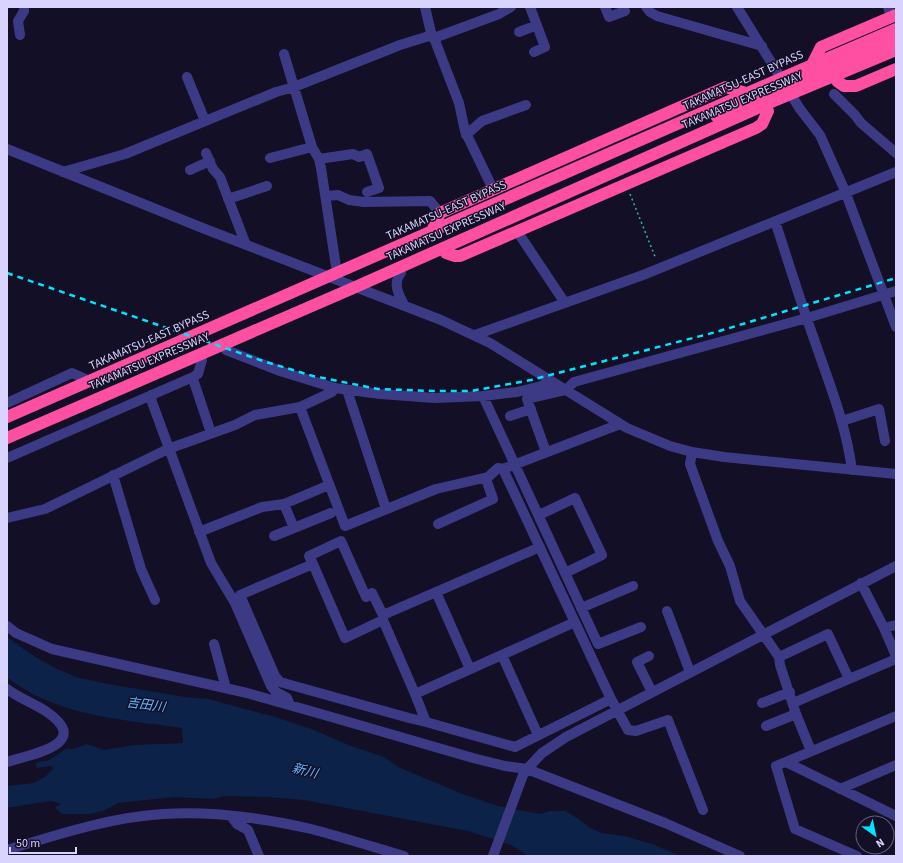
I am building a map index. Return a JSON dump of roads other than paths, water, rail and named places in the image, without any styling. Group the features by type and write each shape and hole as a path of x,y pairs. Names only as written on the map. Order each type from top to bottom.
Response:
{"highway":[{"path":"812,65 822,47 891,13"},
{"name":"TAKAMATSU-EAST BYPASS","path":"7,417 896,29"},
{"name":"TAKAMATSU EXPRESSWAY","path":"7,424 628,153 896,39"},
{"name":"TAKAMATSU EXPRESSWAY","path":"7,438 351,289 762,106 896,50"},
{"path":"7,445 364,290 836,81 896,58"},
{"path":"836,81 844,86 856,86 896,69"},
{"path":"432,231 440,213 726,87 746,94"},
{"path":"446,253 460,256 756,128 762,124 768,111"},
{"path":"582,150 588,163"}],"street":[{"path":"20,35 18,21 24,11 24,7"},
{"path":"425,7 433,38 459,103 466,135 492,190"},
{"path":"63,172 125,154 276,92 294,87 400,45 429,36 433,38 499,14 510,7"},
{"path":"530,7 545,47 534,52"},
{"path":"605,7 606,19 625,11"},
{"path":"646,7 650,12 657,16 762,46"},
{"path":"737,7 782,78 794,100 820,135 845,191 896,327"},
{"path":"520,32 537,25"},
{"path":"284,54 312,147 319,159 326,196 334,257 333,275"},
{"path":"187,76 205,121"},
{"path":"834,94 865,127 896,153"},
{"path":"466,135 482,121 526,105"},
{"path":"270,158 312,147"},
{"path":"7,149 246,245 333,275 364,290 475,335 620,424 648,438 692,452 724,457 896,474"},
{"path":"319,159 353,154 359,157 367,154 378,188 367,192"},
{"path":"190,170 208,157 213,169 220,177 246,245"},
{"path":"475,335 660,268 845,191 896,172"},
{"path":"228,199 267,186"},
{"path":"326,196 338,196 349,200 364,202 430,201 440,213"},
{"path":"775,221 842,421 852,470"},
{"path":"517,231 564,303"},
{"path":"401,273 397,277 396,288 404,305"},
{"path":"546,452 527,399 566,390 574,382 807,318 896,291"},
{"path":"226,350 280,371 335,388 380,394 435,398 483,396 517,392 553,383"},
{"path":"7,458 193,378 198,374 202,360"},
{"path":"7,403 72,373 90,381"},
{"path":"194,382 211,433"},
{"path":"7,518 45,509 168,448 211,433 255,415 300,407 332,392 335,388"},
{"path":"347,390 386,509"},
{"path":"151,395 168,448 211,563 236,603 271,686 276,692 288,698 290,705"},
{"path":"483,396 598,644 641,627"},
{"path":"300,407 345,526 436,490 488,477 498,468 515,464 620,424"},
{"path":"510,416 531,409"},
{"path":"842,421 879,409 885,441"},
{"path":"692,452 690,464 718,541 730,566 740,601 779,657 780,665 796,714 811,751"},
{"path":"503,468 611,699 614,712 628,730 636,731 668,720 702,810"},
{"path":"113,475 141,569 155,600"},
{"path":"438,524 494,499 486,480 488,477"},
{"path":"199,532 262,508 284,504 329,485"},
{"path":"539,515 575,498 602,555 565,573"},
{"path":"284,504 294,528"},
{"path":"274,536 331,513"},
{"path":"426,722 415,694 383,618 372,593 366,597 341,541 309,556 346,638 383,618 436,592 540,547"},
{"path":"313,564 240,595 275,676 280,682 515,747 611,699"},
{"path":"493,856 525,772 534,760 550,747 566,737 690,672 896,566"},
{"path":"861,583 884,628 896,656"},
{"path":"581,608 633,586"},
{"path":"436,592 470,669"},
{"path":"667,611 690,672"},
{"path":"415,694 575,622"},
{"path":"884,628 896,625"},
{"path":"7,626 16,632 52,649 226,688 525,772 665,823 740,856"},
{"path":"779,657 828,634 849,679"},
{"path":"214,644 226,688"},
{"path":"502,655 538,736"},
{"path":"649,656 637,662 652,692"},
{"path":"793,703 896,660"},
{"path":"7,689 17,697 46,711 57,719 63,727 64,735 60,742 48,748 7,762"},
{"path":"762,703 790,692"},
{"path":"766,726 796,714"},
{"path":"857,856 795,829 776,766 896,716"},
{"path":"786,762 896,816"},
{"path":"840,788 896,766"},
{"path":"7,850 108,822 163,814 221,815 266,820 311,829 404,856"},
{"path":"231,816 237,824 248,830 259,856"}],"water":[{"path":"7,637 32,655 57,669 79,678 185,697 208,699 275,717 314,730 351,746 384,757 398,767 465,795 498,806 540,814 550,811 565,811 590,828 602,833 625,836 655,845 680,856 528,856 511,845 468,831 304,800 267,797 224,796 214,799 174,797 118,803 103,811 89,814 62,814 55,807 61,804 51,801 7,808 7,786 34,783 46,776 54,768 50,766 37,768 36,763 49,760 67,748 73,749 87,744 104,750 135,745 183,743 182,728 110,718 75,710 41,698 25,689 7,678"}],"railway":[{"path":"7,273 263,361 313,376 378,389 434,391 471,391 531,380 716,332 896,278"}],"water label":[{"name":"吉田川","path":"146,704"},
{"name":"新川","path":"305,770"}]}
